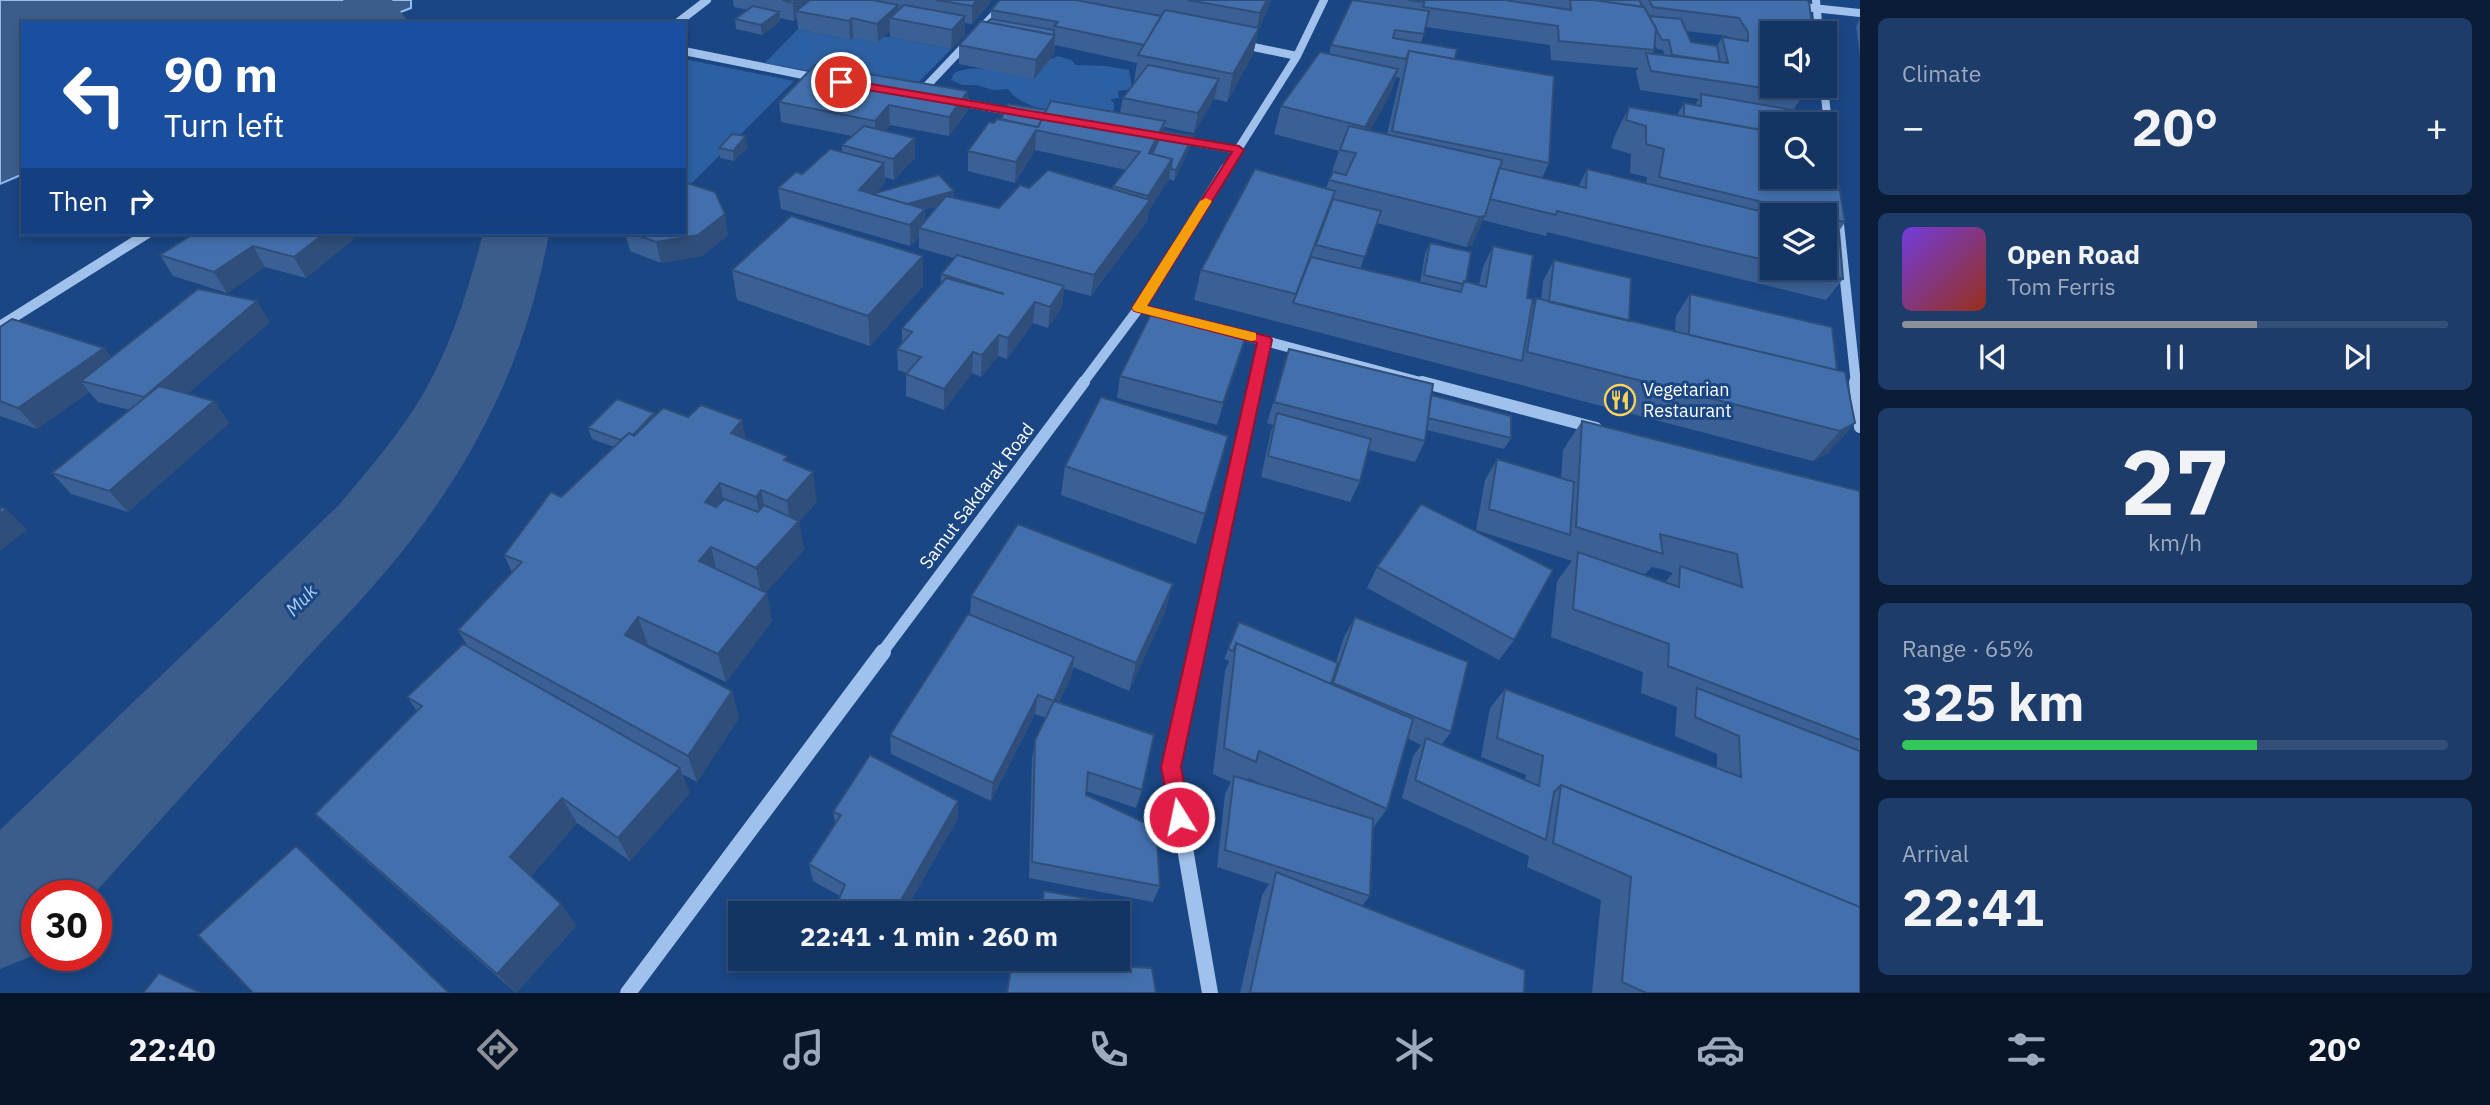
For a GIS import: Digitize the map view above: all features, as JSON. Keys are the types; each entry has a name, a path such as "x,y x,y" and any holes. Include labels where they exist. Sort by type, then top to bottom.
{"street":[{"path":"680,21 707,0"},
{"path":"918,95 1008,0"},
{"name":"Samut Sakdarak Road","path":"628,993 1145,310 1297,56 1324,0"},
{"path":"1780,4 1816,4 1860,13"},
{"path":"1230,42 1297,56"},
{"path":"686,51 828,80"},
{"path":"905,93 931,97"},
{"path":"945,100 1025,113"},
{"path":"1172,138 1239,150"},
{"path":"1837,209 1860,427"},
{"path":"0,326 145,235"},
{"path":"1189,321 1603,430"},
{"path":"1210,993 1171,767 1265,340"}],"shaded area":[{"path":"0,0 411,0 411,8 377,21 21,21 21,175 0,184"},
{"path":"798,29 850,40 853,37 890,37 951,49 912,89 765,63"},
{"path":"1058,56 1071,60 1076,65 1129,70 1132,89 1118,91 1119,98 1110,99 1114,103 1114,110 1105,115 1052,110 1026,103 1008,89 994,90 976,85 962,85 951,80 954,73 974,69 994,70 1034,79 1049,60"},
{"path":"686,59 794,81 692,183 686,184"},
{"path":"488,235 541,235 538,269 503,380 447,480 390,552 84,880 21,880 21,948 0,970 0,853 345,520 391,460 435,387 481,276"}],"building":[{"path":"810,0 872,0 898,5 877,24 796,11"},
{"path":"936,0 977,0 972,6"},
{"path":"1000,0 1075,0 1161,16 1144,45 1054,26 1058,22 991,10"},
{"path":"1188,0 1267,0 1260,13"},
{"path":"1352,0 1429,11 1424,34 1395,30 1393,38 1457,49 1455,59 1409,51 1406,59 1331,45"},
{"path":"1425,0 1505,0 1571,10 1570,0 1593,0 1644,7 1656,28 1654,50 1559,41 1558,26 1423,7"},
{"path":"1593,0 1639,0 1643,7"},
{"path":"1649,0 1806,0 1809,2 1811,21 1760,21 1760,87 1651,71 1646,53 1728,63 1722,37 1748,41 1748,32 1739,18 1653,7"},
{"path":"904,5 965,16 952,30 890,18"},
{"path":"753,6 779,12 761,25 735,19"},
{"path":"1165,10 1259,28 1233,74 1138,55"},
{"path":"1649,16 1681,19 1691,42 1717,46 1720,62 1672,55 1669,40 1662,40"},
{"path":"991,19 1054,30 1054,35 987,22"},
{"path":"981,21 1055,35 1036,60 959,45"},
{"path":"1409,51 1554,76 1549,163 1392,131"},
{"path":"1320,52 1398,69 1365,127 1281,106"},
{"path":"815,65 968,91 949,117 889,105 875,121 779,102"},
{"path":"1148,65 1219,79 1198,113 1123,98"},
{"path":"1701,94 1804,112 1760,112 1760,130 1684,116 1684,103 1701,106"},
{"path":"1051,101 1165,121 1149,153 1172,159 1148,196 1113,186 1140,152 1036,130 1016,162 968,151 989,122 994,123 997,119 1038,127"},
{"path":"1008,104 1046,110 1038,127 1001,119"},
{"path":"1629,107 1760,130 1760,189 1837,189 1837,173 1845,222 1837,220 1837,203 1766,203 1659,177 1664,149 1646,144 1646,126 1626,120"},
{"path":"864,126 915,138 893,159 842,145"},
{"path":"1349,126 1502,160 1485,216 1479,217 1329,180 1333,172 1346,175 1356,153 1340,150"},
{"path":"1163,131 1193,136 1176,170 1171,169 1172,159 1152,154"},
{"path":"732,134 746,136 733,151 719,148"},
{"path":"830,149 884,163 859,190 925,209 910,225 778,188 796,172 802,174"},
{"path":"1499,168 1586,188 1587,169 1760,211 1760,259 1557,211 1556,215 1490,199"},
{"path":"1255,169 1335,191 1296,294 1201,270"},
{"path":"1048,170 1150,200 1094,275 919,228 946,196 999,208 1020,185 1029,188"},
{"path":"939,175 954,191 907,204 872,194"},
{"path":"686,183 715,192 725,214 698,235 656,242 637,235 686,235"},
{"path":"1333,199 1381,211 1365,257 1316,245"},
{"path":"791,216 923,256 868,316 732,270"},
{"path":"1837,230 1839,231 1843,279 1837,278"},
{"path":"192,235 322,235 294,257 253,246 214,272 160,255"},
{"path":"1430,243 1471,252 1466,282 1463,284 1424,275"},
{"path":"1493,246 1533,255 1527,298 1533,299 1522,361 1293,303 1311,257 1461,292 1464,281 1486,287"},
{"path":"957,255 1064,286 1050,307 1035,302 1008,338 999,335 982,355 973,352 944,389 906,374 921,357 897,349 912,332 902,328 946,278 1004,294 941,274"},
{"path":"1554,260 1631,278 1629,321 1549,302"},
{"path":"198,289 257,301 144,397 81,381"},
{"path":"1690,294 1832,327 1837,370 1689,335"},
{"path":"1536,298 1845,372 1855,423 1840,431 1527,352"},
{"path":"1153,310 1246,336 1223,403 1120,376"},
{"path":"12,319 104,348 18,408 0,401 0,327"},
{"path":"1289,349 1433,384 1425,441 1274,402"},
{"path":"159,386 214,401 109,491 52,473"},
{"path":"1431,395 1511,416 1511,438 1428,418"},
{"path":"1101,397 1228,436 1205,514 1065,466"},
{"path":"617,399 654,413 633,435 629,433 621,440 588,428"},
{"path":"701,405 742,420 731,433 787,456 784,460 813,472 787,501 761,490 756,497 720,483 705,502 716,507 724,499 758,512 764,505 799,521 756,568 711,547 699,561 767,593 718,654 638,617 625,635 732,691 688,756 458,630 522,562 504,555 551,492 561,497 629,433 634,436 663,408 688,417"},
{"path":"1277,413 1371,439 1360,481 1268,456"},
{"path":"1582,421 1860,491 1860,740 1668,666 1669,644 1573,609 1578,552 1679,587 1680,566 1742,587 1737,554 1660,534 1663,554 1576,527"},
{"path":"1497,459 1574,482 1570,535 1489,509"},
{"path":"1421,504 1553,570 1514,640 1377,567"},
{"path":"1018,524 1173,584 1136,663 971,596"},
{"path":"968,614 1074,657 1054,701 1038,695 993,783 890,735"},
{"path":"1355,617 1468,662 1451,732 1333,683"},
{"path":"1239,622 1338,663 1331,684 1236,643 1233,651 1228,649"},
{"path":"1236,643 1413,719 1387,809 1259,751 1256,762 1224,748"},
{"path":"463,644 680,768 618,838 562,798 510,857 561,904 497,974 315,814 422,706 407,697"},
{"path":"1697,688 1860,751 1860,907 1561,785 1554,792 1546,840 1415,780 1426,738 1539,786 1543,756 1497,738 1505,689 1741,777 1739,736 1695,717"},
{"path":"1054,701 1154,735 1142,790 1088,772 1086,795 1156,828 1160,886 1032,862 1035,740"},
{"path":"870,755 958,801 900,901 838,901 845,885 809,864 841,815 833,812"},
{"path":"1234,776 1373,819 1370,896 1225,850"},
{"path":"1561,785 1860,907 1860,993 1646,993 1622,982 1631,877 1553,843"},
{"path":"296,846 449,993 253,993 198,935"},
{"path":"1276,872 1525,970 1524,993 1250,993"},
{"path":"1044,891 1101,901 1043,901"},
{"path":"1130,967 1152,968 1156,993 1007,993 1010,971 1130,971"},
{"path":"159,973 201,993 143,993"}],"waterway":[{"name":"Muk","path":"367,0 383,21"},
{"name":"Muk","path":"0,911 382,514 439,434 469,381 494,319 516,235"}],"slow traffic":[{"path":"1206,201 1139,308 1251,337"}],"place":[{"name":"Vegetarian Restaurant","path":"1620,400"}],"route":[{"path":"841,82 1239,150 1139,308 1265,340 1171,767 1179,817"}]}
